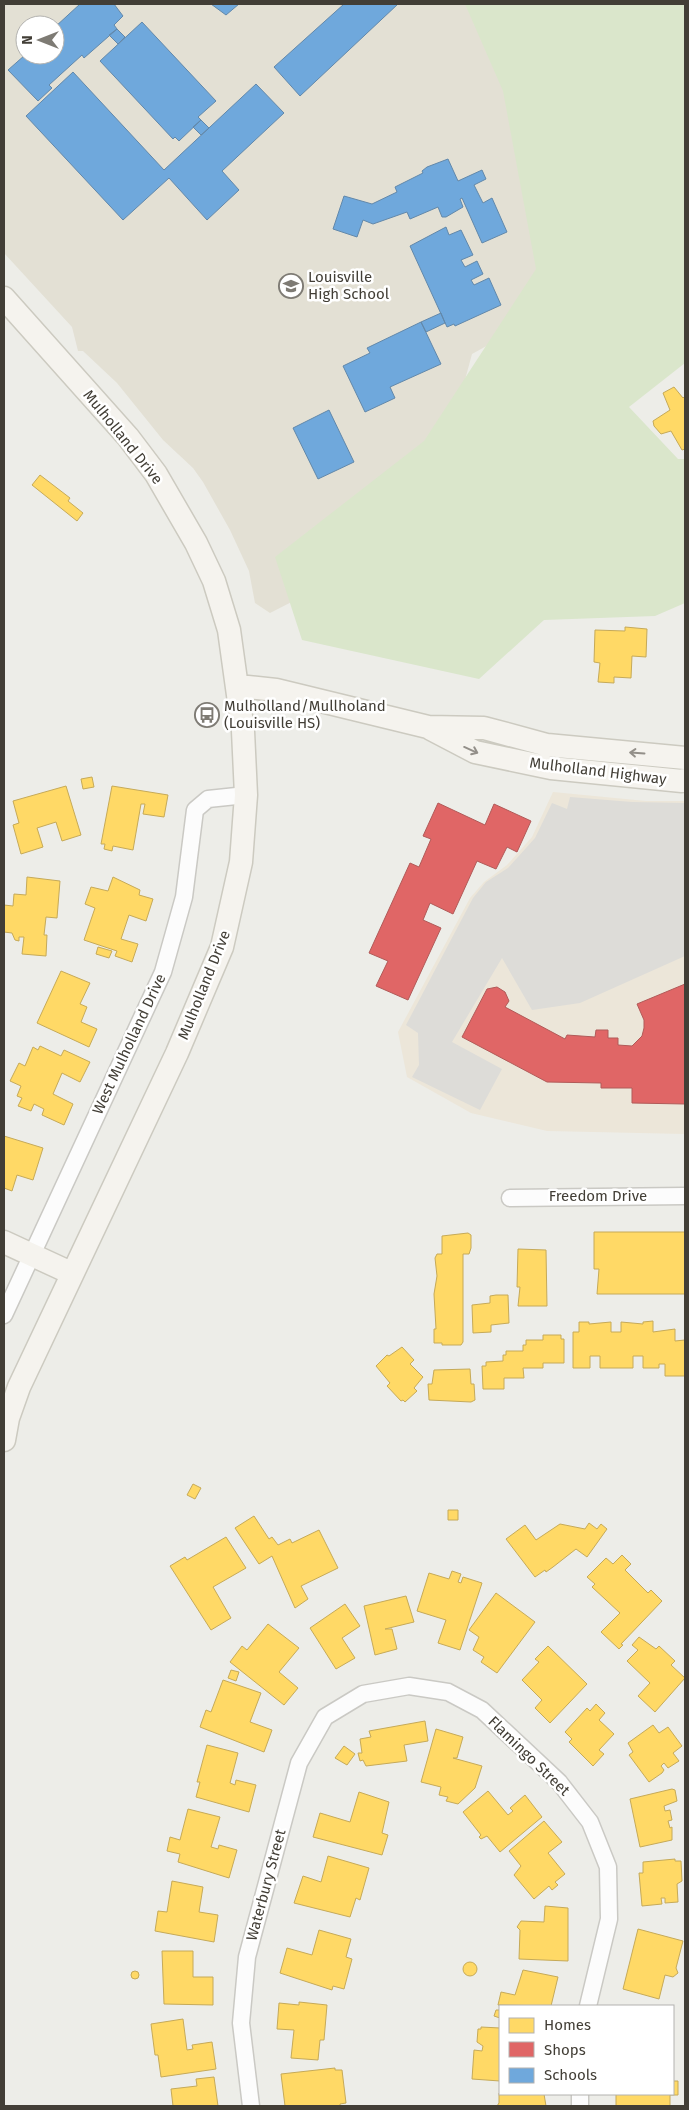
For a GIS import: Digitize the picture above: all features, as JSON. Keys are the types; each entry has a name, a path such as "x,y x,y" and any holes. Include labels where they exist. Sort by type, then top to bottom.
{"main road":[{"name":"Mulholland Drive","path":"4,298 128,437 156,474 178,509 214,581 229,630 238,686 243,731 246,796 241,862 222,947 177,1053 71,1273 19,1387 8,1418 4,1440"},
{"name":"Mulholland Highway","path":"238,686 276,690 428,727 484,728 547,745 685,758"},
{"name":"Mulholland Highway","path":"428,727 475,752 551,768 685,780"},
{"path":"4,1242 71,1273"}],"street":[{"name":"West Mulholland Drive","path":"4,1315 163,972 184,897 195,810 208,799 246,796"},
{"name":"Freedom Drive","path":"510,1198 685,1196"},
{"name":"Flamingo Street","path":"364,1694 409,1686 448,1692 482,1710 559,1782 590,1822 608,1867 609,1919 588,2005"},
{"name":"Waterbury Street","path":"252,2106 241,2023 247,1957 294,1781 299,1763 324,1717 364,1694"}],"shaded area":[{"name":"Louisville High School","path":"4,4 646,4 537,318 472,354 423,535 270,613 255,603 249,571 230,530 203,482 193,468 163,440 117,383 83,351 78,351 72,327 4,253"},
{"path":"553,792 646,801 685,801 685,1134 547,1131 471,1113 407,1077 398,1032 470,898 484,882 507,865 532,837"},
{"path":"570,797 632,802 685,803 685,956 580,1003 532,1010 502,958 452,1042 502,1069 480,1110 412,1077 419,1065 418,1033 406,1025 473,898 486,882 508,868 535,838 552,803 567,809"}],"green space":[{"path":"465,4 685,4 685,363 629,407 678,459 685,459 685,603 655,616 544,620 479,679 302,640 275,557 424,441 536,269 503,91"}],"building: Homes":[{"path":"674,387 683,398 685,396 685,449 682,450 671,431 661,434 654,426 653,421 670,410 663,393"},
{"path":"40,475 70,498 68,501 83,513 77,521 32,485"},
{"path":"625,627 647,629 646,657 632,656 631,678 614,677 614,683 598,682 600,663 594,662 595,630 625,631"},
{"path":"92,777 94,787 83,789 81,779"},
{"path":"66,786 81,835 62,841 56,822 37,828 43,847 21,854 13,825 19,823 13,801"},
{"path":"112,786 168,795 164,817 143,814 145,804 141,804 133,850 113,846 112,851 104,849 105,844 101,844"},
{"path":"27,877 60,881 57,918 46,917 44,935 47,935 46,956 22,954 24,937 19,937 19,941 15,940 12,933 4,932 4,905 13,906 14,894 26,895"},
{"path":"113,877 140,890 139,895 153,899 146,921 129,915 121,939 138,944 132,962 115,956 117,951 84,940 95,908 85,904 91,887 108,891"},
{"path":"98,947 112,951 109,958 96,954"},
{"path":"61,971 90,983 80,1004 87,1007 81,1022 97,1029 89,1047 37,1023"},
{"path":"40,1046 61,1056 64,1050 90,1062 80,1082 62,1073 53,1094 73,1104 64,1125 42,1115 44,1109 34,1104 31,1111 18,1106 22,1098 17,1096 21,1086 10,1081 19,1063 25,1066 33,1047 38,1050"},
{"path":"4,1136 43,1148 33,1180 17,1175 12,1191 4,1188"},
{"path":"594,1232 685,1232 685,1294 597,1294 599,1269 594,1269"},
{"path":"468,1233 471,1235 471,1248 469,1254 463,1254 463,1342 461,1345 434,1343 434,1329 436,1329 434,1294 437,1276 435,1258 437,1254 442,1254 442,1236"},
{"path":"518,1249 546,1250 547,1306 518,1306 520,1287 517,1287"},
{"path":"508,1295 509,1323 491,1325 491,1332 473,1333 472,1305 490,1303 490,1296"},
{"path":"653,1321 653,1332 675,1329 675,1341 685,1340 685,1376 665,1376 665,1364 659,1364 659,1368 643,1368 643,1356 633,1356 633,1368 600,1368 600,1356 590,1356 590,1368 573,1368 573,1332 579,1332 579,1322 589,1322 589,1324 611,1322 611,1332 621,1332 621,1322 643,1324 643,1322"},
{"path":"543,1335 561,1335 561,1339 564,1339 564,1363 543,1363 543,1368 523,1368 524,1378 504,1378 504,1389 483,1389 482,1366 486,1366 486,1362 503,1361 503,1355 506,1355 506,1351 523,1351 523,1345 526,1345 526,1340 543,1340"},
{"path":"402,1347 414,1360 410,1364 423,1377 414,1388 417,1391 405,1402 401,1401 387,1386 390,1383 376,1366 387,1355 389,1356"},
{"path":"470,1369 471,1384 474,1384 475,1400 471,1402 429,1400 428,1384 432,1384 434,1370"},
{"path":"193,1484 201,1488 195,1499 187,1495"},
{"path":"448,1510 458,1510 458,1520 448,1520"},
{"path":"254,1516 269,1539 272,1537 278,1545 290,1539 292,1543 319,1530 338,1568 301,1586 308,1599 295,1608 272,1556 259,1564 235,1528"},
{"path":"589,1523 597,1529 601,1524 607,1529 587,1557 576,1549 546,1572 545,1570 535,1577 506,1539 525,1525 536,1540 560,1524 585,1529"},
{"path":"226,1537 246,1568 213,1587 231,1618 211,1630 170,1566 185,1557 187,1560"},
{"path":"622,1555 631,1564 625,1570 648,1593 651,1590 662,1601 621,1644 623,1645 619,1649 601,1632 620,1613 592,1587 595,1584 587,1577 606,1558 613,1564"},
{"path":"452,1571 461,1574 458,1582 461,1583 463,1577 482,1583 460,1650 438,1643 446,1620 417,1611 429,1573 449,1579"},
{"path":"496,1593 535,1622 497,1673 481,1662 484,1657 473,1650 479,1637 469,1630"},
{"path":"406,1596 414,1622 385,1629 392,1629 397,1649 375,1655 364,1606"},
{"path":"345,1604 360,1626 342,1638 355,1658 336,1669 310,1628"},
{"path":"268,1624 299,1648 279,1672 298,1688 284,1705 230,1662 242,1646 247,1650"},
{"path":"639,1637 656,1649 659,1646 675,1661 671,1665 685,1678 655,1712 638,1696 650,1683 627,1661 638,1650 632,1645"},
{"path":"548,1646 587,1684 550,1723 535,1708 542,1700 522,1680 539,1662 535,1659"},
{"path":"231,1670 239,1672 236,1681 228,1678"},
{"path":"223,1680 261,1693 250,1722 272,1730 264,1752 200,1727 206,1710 211,1712"},
{"path":"596,1704 605,1713 599,1720 614,1734 599,1750 604,1754 593,1766 569,1742 572,1739 565,1732 587,1708 590,1711"},
{"path":"425,1721 428,1741 404,1745 407,1761 366,1766 363,1760 360,1761 358,1753 362,1753 360,1739 371,1737 369,1731"},
{"path":"653,1725 659,1733 668,1727 682,1746 673,1753 679,1761 668,1768 664,1763 661,1766 664,1770 662,1773 649,1782 629,1755 633,1752 628,1743"},
{"path":"436,1729 463,1737 457,1758 453,1758 482,1766 475,1788 458,1804 446,1801 448,1797 439,1795 441,1787 421,1782"},
{"path":"207,1745 238,1753 230,1783 235,1785 236,1780 256,1785 249,1812 196,1797 200,1782 197,1782"},
{"path":"344,1746 355,1754 347,1765 335,1758"},
{"path":"672,1789 675,1790 677,1801 664,1806 665,1811 670,1810 672,1820 668,1821 670,1828 672,1827 672,1840 640,1847 630,1799"},
{"path":"488,1791 508,1815 513,1811 510,1808 525,1795 542,1817 500,1852 487,1836 481,1839 479,1837 481,1835 463,1812"},
{"path":"359,1792 389,1802 382,1833 388,1835 382,1855 313,1837 320,1813 350,1822"},
{"path":"188,1809 220,1817 211,1847 218,1849 219,1845 237,1850 229,1878 178,1862 180,1854 167,1851 170,1837 180,1840"},
{"path":"544,1821 562,1842 548,1853 565,1874 555,1882 558,1885 552,1890 549,1886 534,1899 514,1875 521,1866 509,1851"},
{"path":"328,1856 369,1868 360,1900 356,1898 350,1917 294,1903 303,1876 321,1882"},
{"path":"675,1859 675,1861 681,1861 682,1881 677,1884 678,1902 665,1903 665,1898 661,1898 662,1904 642,1906 639,1873 643,1873 643,1862"},
{"path":"172,1881 203,1887 199,1912 218,1915 214,1942 155,1931 158,1911 167,1912"},
{"path":"545,1906 568,1908 568,1961 519,1959 520,1930 517,1927 521,1921 544,1922"},
{"path":"638,1929 683,1941 676,1968 678,1973 673,1977 665,1975 659,1999 623,1989"},
{"path":"319,1930 351,1939 346,1957 352,1959 344,1989 333,1986 332,1990 280,1973 287,1948 312,1955"},
{"path":"162,1951 193,1951 193,1977 213,1977 213,2005 164,2004"},
{"path":"467,1962 473,1962 477,1969 473,1976 467,1976 463,1972 463,1966"},
{"path":"523,1970 558,1977 551,2005 498,2005 501,1992 515,1995"},
{"path":"135,1971 139,1975 135,1979 131,1975"},
{"path":"299,2002 327,2005 324,2040 320,2040 318,2060 291,2058 294,2030 277,2029 279,2003 299,2005"},
{"path":"496,2010 499,2010 499,2018 494,2016"},
{"path":"183,2019 187,2050 193,2049 192,2045 212,2042 216,2069 161,2077 158,2055 155,2055 151,2024"},
{"path":"481,2027 499,2028 499,2081 472,2079 474,2050 482,2051 483,2046 477,2042 478,2029 481,2029"},
{"path":"335,2068 335,2070 342,2070 346,2103 340,2104 340,2106 285,2106 281,2074"},
{"path":"214,2077 218,2106 173,2106 171,2089 197,2086 196,2079"},
{"path":"674,2081 678,2081 678,2095 674,2095"},
{"path":"499,2095 544,2095 546,2106 497,2106"},
{"path":"616,2095 670,2095 670,2106 616,2106"}],"building: Shops":[{"path":"438,803 485,825 494,804 531,821 517,852 507,847 496,869 477,861 453,914 430,903 423,920 441,928 408,1000 376,986 388,961 369,953 410,863 419,867 431,839 423,836"},
{"path":"685,984 685,1104 632,1103 632,1088 601,1088 601,1083 547,1082 462,1037 487,989 497,987 505,992 509,1001 505,1007 565,1039 567,1035 595,1037 596,1030 608,1030 608,1038 618,1038 618,1045 632,1046 642,1036 644,1028 644,1020 637,1004"}],"building: Schools":[{"path":"80,4 114,4 123,16 114,25 117,29 84,58 82,55 49,85 52,88 38,101 8,70 15,64 65,65 65,18"},
{"path":"211,4 239,4 226,15"},
{"path":"344,4 398,4 300,96 274,67"},
{"path":"142,22 216,101 198,117 201,120 179,141 175,137 173,139 100,61"},
{"path":"117,29 125,37 118,44 109,35"},
{"path":"73,72 164,170 256,84 284,113 222,171 239,190 207,220 169,178 123,220 26,116"},
{"path":"201,120 209,128 201,135 193,127"},
{"path":"448,159 458,181 482,170 486,179 474,185 483,203 492,198 507,232 482,243 462,198 460,199 463,207 446,217 442,217 438,207 410,219 407,212 373,224 363,220 357,237 333,229 344,196 372,204 397,192 395,187 423,173 422,171 427,167"},
{"path":"446,227 449,235 461,230 473,255 461,260 465,267 477,261 483,274 471,280 474,285 489,278 501,305 455,326 454,324 447,327 410,246"},
{"path":"441,313 445,323 426,332 421,322"},
{"path":"421,322 441,364 390,387 395,398 365,412 343,366 370,353 367,348"},
{"path":"329,410 354,462 318,479 293,428"}],"place":[{"name":"Louisville High School","path":"291,286"},
{"name":"Mulholland/Mullholand (Louisville HS)","path":"207,715"}]}
